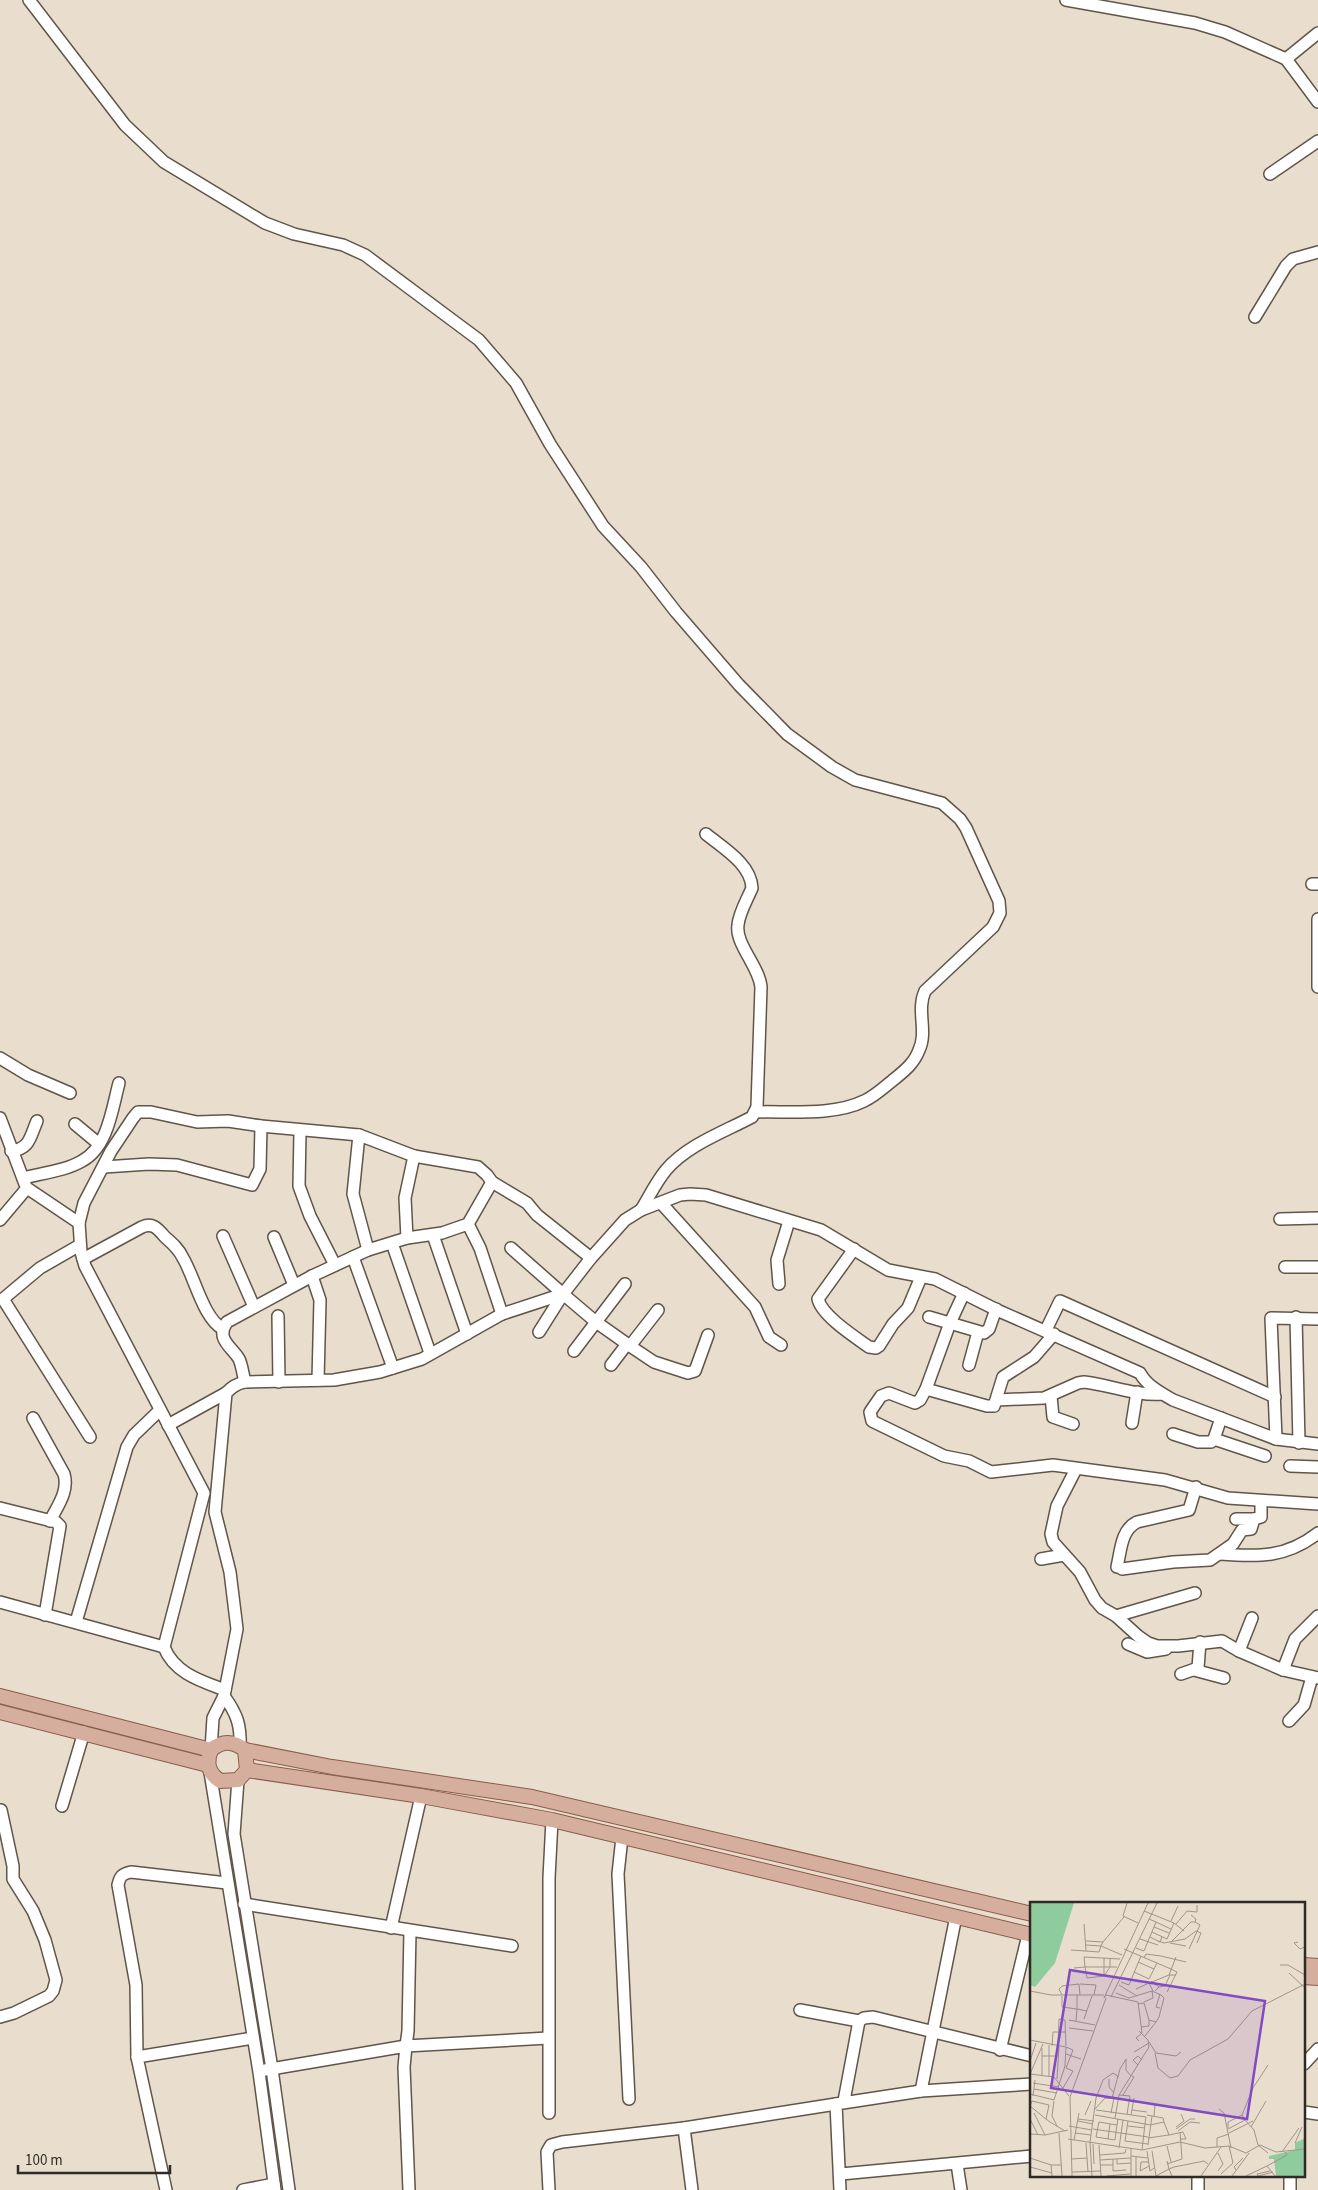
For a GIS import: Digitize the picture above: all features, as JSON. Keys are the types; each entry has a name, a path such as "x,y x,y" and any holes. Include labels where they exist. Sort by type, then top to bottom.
{"main road":[{"path":"0,1696 211,1750"},
{"path":"0,1712 84,1732 209,1769 220,1781 242,1775 421,1796 552,1820 1030,1935"},
{"path":"209,1769 211,1750 221,1743 228,1742 243,1748 332,1767 532,1797 1030,1914"},
{"path":"242,1775 243,1748"}],"street":[{"path":"29,0 125,125 164,162 265,222 294,234 343,244 365,255 479,340 516,382 574,484 603,526 641,567 676,612 739,685 787,734 848,777 942,803 960,819 966,828 999,902 1000,913 994,927 926,991 920,1004 923,1034 920,1049 915,1060 873,1097 852,1107 837,1110 755,1112"},
{"path":"1066,0 1195,22 1225,32 1286,59 1318,102"},
{"path":"1286,59 1318,33"},
{"path":"1270,174 1318,141"},
{"path":"1255,318 1286,266 1293,259 1318,252"},
{"path":"641,1210 666,1170 678,1159 692,1149 752,1116 755,1112 761,988 757,971 741,941 737,927 752,888 751,882 746,869 706,834"},
{"path":"1318,919 1318,987"},
{"path":"0,1058 28,1075 70,1093"},
{"path":"0,1220 25,1183 82,1162 89,1157 99,1144 109,1123 119,1083"},
{"path":"216,1512 141,1376 83,1259 80,1245 79,1223 84,1203 104,1166 138,1112 151,1112 189,1121 228,1121 300,1131 359,1136 414,1156 478,1166 492,1182 527,1202 537,1215 591,1258"},
{"path":"0,1118 4,1125 7,1147 25,1183 79,1223"},
{"path":"7,1147 20,1150 27,1145 37,1121"},
{"path":"75,1124 99,1144"},
{"path":"104,1166 177,1165 252,1185 260,1169 261,1126"},
{"path":"300,1131 299,1186 310,1216 335,1265"},
{"path":"359,1136 352,1194 368,1250"},
{"path":"407,1238 405,1198 414,1156"},
{"path":"224,1335 227,1322 335,1265 354,1259 368,1250 393,1245 407,1238 432,1235 468,1224 492,1182"},
{"path":"539,1332 563,1294 591,1258 625,1220 641,1210 680,1195 706,1195 821,1230 888,1270 935,1279 996,1309 1140,1373 1144,1380 1162,1394 1276,1439 1318,1444"},
{"path":"661,1203 755,1307 769,1337 781,1345"},
{"path":"1280,1218 1318,1218"},
{"path":"778,1284 777,1260 789,1221"},
{"path":"468,1224 480,1248 502,1314"},
{"path":"83,1259 142,1227 150,1225 157,1227 180,1252 209,1315 239,1359 245,1382"},
{"path":"432,1235 467,1334"},
{"path":"223,1236 254,1307"},
{"path":"274,1237 294,1285"},
{"path":"80,1245 40,1268 1,1299 90,1437"},
{"path":"393,1245 430,1354"},
{"path":"511,1248 596,1322 654,1362 688,1373 695,1370 708,1335"},
{"path":"854,1249 818,1299 820,1306 831,1317 869,1347 876,1348 880,1346 893,1324 906,1312 921,1277"},
{"path":"354,1259 393,1368"},
{"path":"1285,1267 1318,1267"},
{"path":"313,1278 320,1300 318,1380"},
{"path":"574,1351 625,1284"},
{"path":"964,1293 950,1323 926,1389 920,1400 915,1403 894,1394 885,1394 870,1412 872,1421 944,1456 973,1463 991,1472 1046,1465 1165,1480 1196,1487 1228,1498 1318,1504"},
{"path":"168,1425 226,1393 235,1385 245,1382 343,1379 393,1368 422,1359 502,1314 563,1294"},
{"path":"926,1389 991,1407 996,1404 1003,1377 1034,1357 1050,1332 1060,1301 1275,1397"},
{"path":"929,1317 978,1332 987,1331 996,1309"},
{"path":"611,1365 658,1310"},
{"path":"278,1316 279,1382"},
{"path":"1296,1317 1299,1443"},
{"path":"1276,1439 1271,1318 1296,1317 1318,1319"},
{"path":"969,1365 978,1332"},
{"path":"997,1400 1037,1399 1051,1396 1084,1382 1150,1395 1162,1394"},
{"path":"1132,1423 1137,1392"},
{"path":"211,1750 213,1718 224,1693 236,1629 230,1572 216,1512 226,1393"},
{"path":"1051,1396 1053,1418 1073,1424"},
{"path":"67,1620 128,1447 134,1435 160,1410"},
{"path":"33,1418 67,1482 66,1490 50,1521"},
{"path":"1214,1439 1221,1418"},
{"path":"1174,1434 1206,1443 1214,1439 1265,1456"},
{"path":"1290,1466 1318,1467"},
{"path":"1076,1468 1057,1506 1052,1524 1051,1534 1053,1542 1080,1572 1098,1604 1116,1616 1148,1643 1157,1646 1178,1646"},
{"path":"197,1479 219,1471"},
{"path":"1196,1487 1189,1510 1130,1525 1124,1534 1119,1568 1173,1562 1206,1562 1236,1542 1242,1530 1251,1529 1254,1519"},
{"path":"204,1493 164,1647 172,1662 180,1669 224,1693 234,1710 241,1729 243,1748"},
{"path":"1236,1519 1260,1517 1261,1500"},
{"path":"0,1508 56,1522 60,1526 45,1615"},
{"path":"1220,1554 1269,1556 1303,1544 1318,1534"},
{"path":"1042,1558 1064,1555"},
{"path":"1116,1616 1195,1593"},
{"path":"0,1602 164,1647"},
{"path":"1283,1670 1295,1639 1318,1616"},
{"path":"1239,1651 1252,1618"},
{"path":"1128,1644 1147,1652 1200,1642 1222,1641 1239,1651 1283,1670 1315,1678 1304,1705 1289,1721"},
{"path":"1181,1674 1194,1670 1199,1665 1200,1642"},
{"path":"1194,1670 1224,1678"},
{"path":"62,1806 84,1732"},
{"path":"209,1769 259,2072 275,2187 243,2190"},
{"path":"242,1775 234,1834 272,2069 289,2190"},
{"path":"391,1928 421,1796"},
{"path":"0,1807 13,1866 13,1879 33,1911 45,1940 56,1980 53,1991 49,1996 14,2013 0,2017"},
{"path":"549,2113 549,1878 552,1820"},
{"path":"622,1837 618,1874 629,2099"},
{"path":"166,2190 136,2057 136,1985 118,1885 119,1877 124,1873 131,1872 227,1883"},
{"path":"244,1904 512,1946"},
{"path":"921,2091 956,1916"},
{"path":"409,2190 404,2067 408,2031 410,1931"},
{"path":"1000,2050 1030,1935"},
{"path":"800,2010 858,2021 873,2017 1000,2050 1030,2056"},
{"path":"840,2190 840,2102 858,2021"},
{"path":"136,2057 253,2038"},
{"path":"259,2072 406,2046 548,2038"},
{"path":"1306,2062 1318,2049"},
{"path":"547,2190 547,2152 551,2145 562,2142 684,2128 840,2102 921,2091 1030,2084"},
{"path":"684,2128 692,2190"},
{"path":"841,2174 1030,2156"},
{"path":"957,2164 961,2190"}]}
